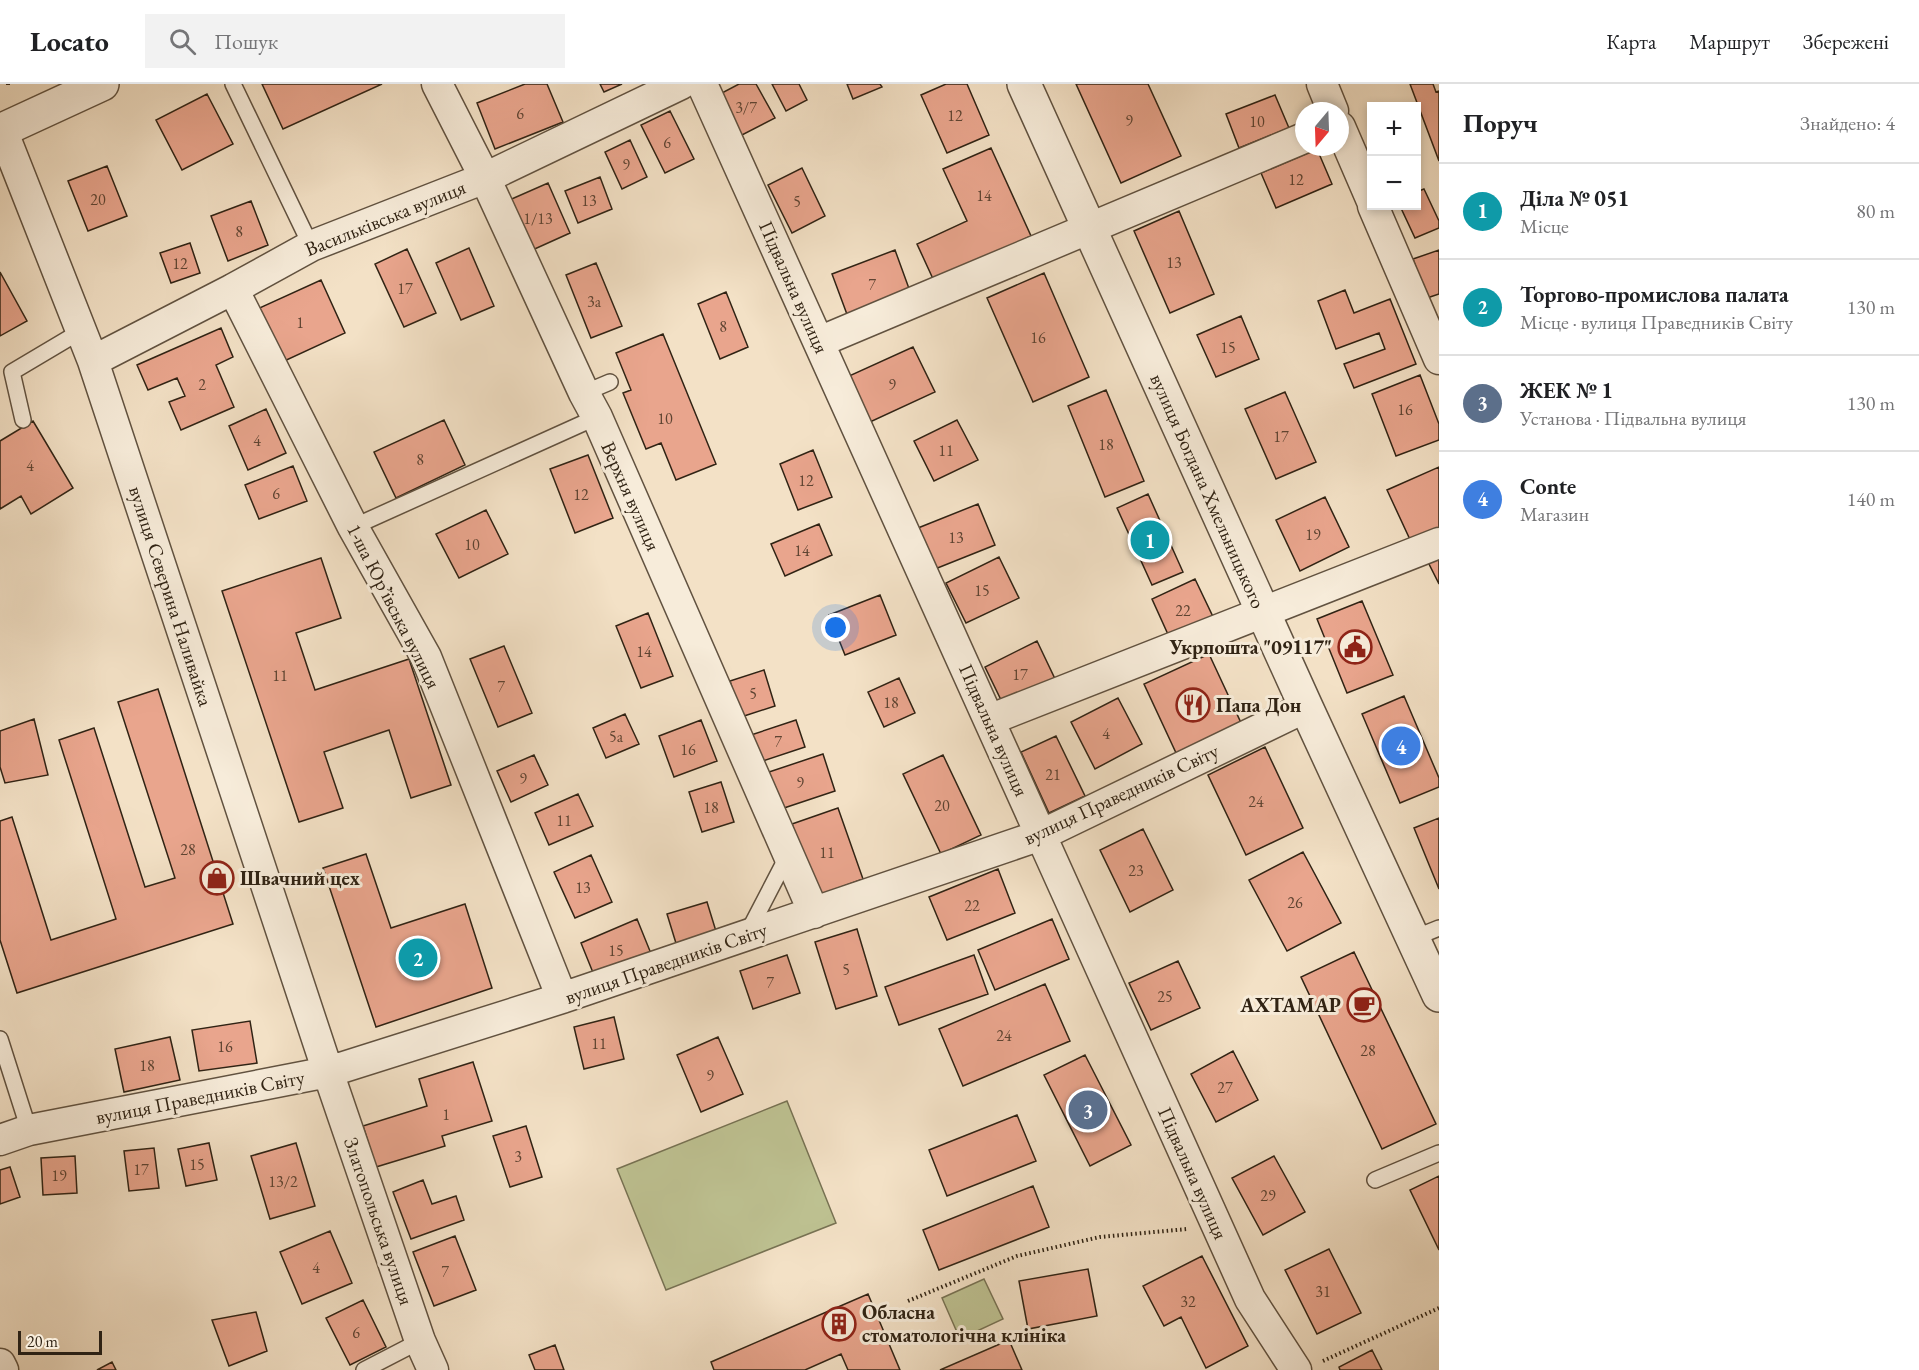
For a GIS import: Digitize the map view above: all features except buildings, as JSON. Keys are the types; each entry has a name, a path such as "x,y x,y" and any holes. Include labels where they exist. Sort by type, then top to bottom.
{"street":[{"path":"1,129 102,84"},
{"name":"Верхня вулиця","path":"437,84 597,397 814,913"},
{"name":"Васильківська вулиця","path":"93,361 311,246 485,178 681,84"},
{"name":"Підвальна вулиця","path":"702,84 1250,1299 1305,1368"},
{"name":"вулиця Богдана Хмельницького","path":"1024,84 1306,707 1426,933 1439,994"},
{"path":"1322,84 1329,102"},
{"name":"вулиця Северина Наливайка","path":"1,129 93,361 328,1072"},
{"path":"819,342 1295,142"},
{"path":"1349,148 1367,191"},
{"path":"1375,210 1433,327 1439,359"},
{"name":"1-ша Юрʼївська вулиця","path":"233,289 353,527 426,657 562,999"},
{"path":"989,720 1439,543"},
{"name":"вулиця Праведників Світу","path":"0,1140 29,1130 328,1072 562,999 1041,835 1306,707"},
{"name":"Златопольська вулиця","path":"328,1072 420,1341 433,1370"},
{"path":"0,1364 3,1370"}],"lane":[{"path":"233,84 311,246"},
{"path":"23,420 12,372 81,331"},
{"path":"353,527 597,397"},
{"path":"746,936 788,855"},
{"path":"0,1039 29,1130"},
{"path":"1375,1180 1439,1154"},
{"path":"364,1370 420,1341"}],"path":[{"path":"908,1300 1017,1256 1100,1237 1218,1227"},
{"path":"1305,1368 1439,1308"}],"green space":[{"path":"787,1101 836,1223 666,1290 617,1169"},
{"path":"984,1279 1003,1319 960,1339 942,1298"}],"place":[{"name":"Діла № 051","path":"1150,540"},
{"name":"Укрпошта \"09117\"","path":"1355,647"},
{"name":"Папа Дон","path":"1193,705"},
{"name":"Conte","path":"1401,746"},
{"name":"Швачний цех","path":"217,878"},
{"name":"Торгово-промислова палата","path":"418,958"},
{"name":"АХТАМАР","path":"1364,1005"},
{"name":"ЖЕК № 1","path":"1088,1110"},
{"name":"Обласна стоматологічна клініка","path":"839,1324"}]}
